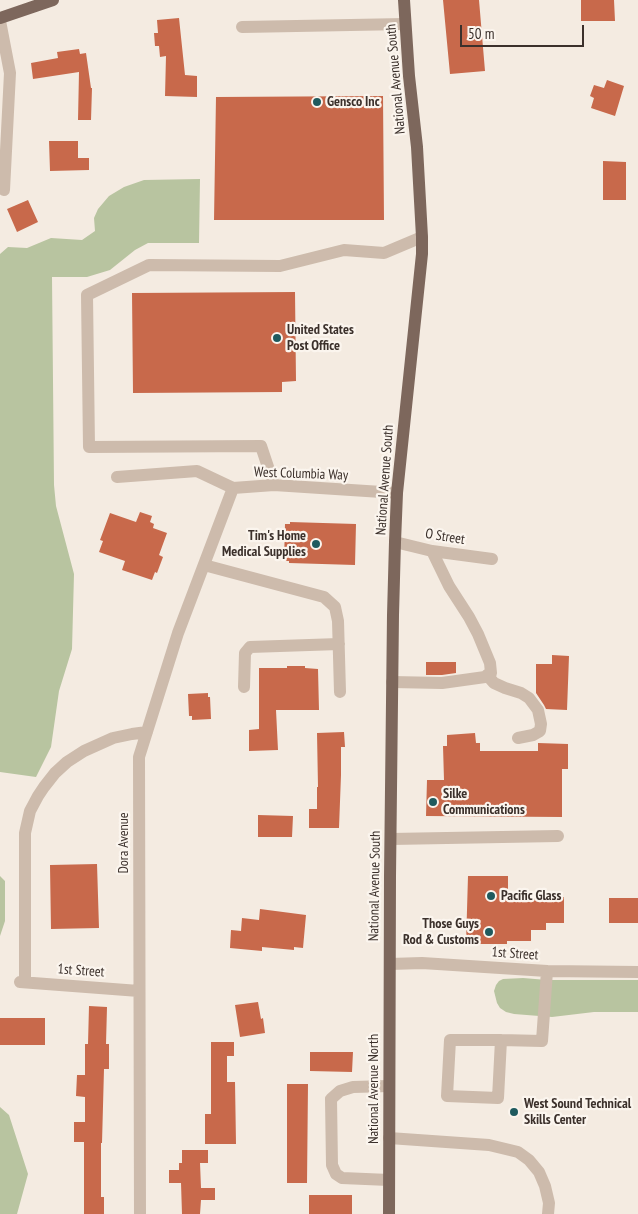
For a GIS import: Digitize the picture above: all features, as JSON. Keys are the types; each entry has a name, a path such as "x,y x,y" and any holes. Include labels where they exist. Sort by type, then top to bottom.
{"main road":[{"path":"0,20 53,0"},
{"name":"National Avenue South","path":"390,964 392,682 397,493 422,254 418,147 409,76 404,0"},
{"name":"National Avenue North","path":"389,1214 390,964"}],"street":[{"path":"0,20 10,73 4,190"},
{"path":"242,27 405,24"},
{"path":"274,485 261,446 89,447 87,295 149,265 280,266 344,250 384,253 422,237"},
{"name":"West Columbia Way","path":"117,477 197,471 233,488 274,485 397,493"},
{"name":"Dora Avenue","path":"140,1214 139,757 178,633 233,488"},
{"name":"O Street","path":"395,542 432,551 492,559"},
{"path":"392,682 442,683 485,677 491,673 490,663 484,648 469,617 449,586 432,551"},
{"path":"204,565 324,597 335,607 338,620 340,692"},
{"path":"244,687 245,653 250,647 339,644"},
{"path":"487,675 494,683 529,698 538,710 542,724 540,731 533,735 518,738"},
{"name":"1st Street","path":"139,991 23,982 26,833 30,811 38,796 55,773 67,762 107,740 147,732"},
{"path":"391,839 558,836"},
{"name":"1st Street","path":"390,964 422,963 547,971 638,972"},
{"path":"501,1040 498,1098 448,1096 450,1040 501,1040 542,1041 547,971"},
{"path":"389,1086 353,1087 340,1091 331,1099 332,1165 336,1174 342,1178 389,1180"},
{"path":"389,1138 489,1145 518,1152 529,1160 545,1186 549,1204 548,1214"}],"green space":[{"path":"200,179 199,243 148,243 135,250 110,270 87,277 52,277 54,485 56,506 74,574 72,649 59,691 51,747 36,777 0,772 0,254 8,247 27,248 51,238 82,240 95,231 94,218 98,209 109,196 124,187 144,180"},
{"path":"0,876 5,881 5,921 0,936"},
{"path":"503,979 547,980 638,980 638,1012 594,1012 552,1017 506,1012 497,1003 494,991 496,985"},
{"path":"0,1107 9,1115 28,1174 17,1214 0,1214"}],"building":[{"path":"443,0 479,0 485,71 450,74"},
{"path":"581,0 614,0 615,21 581,21"},
{"path":"179,18 185,75 197,76 197,97 165,96 166,56 160,57 159,46 155,46 154,33 158,33 157,20"},
{"path":"79,49 80,54 86,53 92,88 91,120 78,120 79,72 33,79 31,63 58,58 57,52"},
{"path":"607,80 624,86 615,116 591,108 594,98 590,96 594,85 604,88"},
{"path":"383,96 384,220 214,220 216,97"},
{"path":"49,141 78,141 78,158 89,158 89,170 50,171"},
{"path":"603,161 626,162 626,200 603,200"},
{"path":"28,200 38,222 17,232 7,209"},
{"path":"295,292 296,381 282,382 282,392 133,393 132,293"},
{"path":"140,512 152,516 150,522 154,524 153,528 167,533 159,555 163,557 152,580 122,570 125,561 99,552 103,541 100,540 110,513 136,522"},
{"path":"290,522 356,524 355,565 289,563 289,561 284,561 285,524 290,524"},
{"path":"552,655 569,656 567,710 546,709 536,693 536,664 552,664"},
{"path":"426,662 456,662 456,673 426,675"},
{"path":"287,666 305,666 305,668 318,669 319,710 276,710 278,750 249,751 249,730 259,729 259,668 287,668"},
{"path":"208,693 208,697 210,697 211,719 192,720 192,716 189,716 188,694"},
{"path":"344,732 345,747 341,747 339,828 309,828 309,809 317,809 317,733"},
{"path":"475,733 476,743 480,743 480,751 538,751 538,743 568,744 568,769 562,769 562,817 426,816 427,780 444,780 443,746 447,746 447,735"},
{"path":"258,815 293,816 292,837 258,837"},
{"path":"97,864 99,928 51,929 50,865"},
{"path":"468,876 508,876 508,897 564,897 564,923 546,923 546,930 531,930 531,941 507,941 507,944 466,944"},
{"path":"609,898 638,898 638,923 609,923"},
{"path":"260,909 306,915 303,948 294,947 294,950 262,947 262,951 230,948 231,930 241,931 242,918 259,920"},
{"path":"258,1002 265,1033 240,1037 235,1005"},
{"path":"89,1006 107,1007 106,1044 109,1044 109,1069 104,1069 101,1143 101,1197 104,1197 104,1214 84,1214 84,1142 74,1142 74,1122 85,1122 85,1097 76,1096 77,1075 85,1075 85,1044 88,1044"},
{"path":"0,1018 45,1018 45,1045 0,1045"},
{"path":"211,1042 234,1042 234,1056 227,1056 227,1082 235,1082 236,1144 205,1144 205,1114 211,1114"},
{"path":"310,1052 353,1052 352,1072 310,1071"},
{"path":"287,1084 308,1084 307,1183 287,1183"},
{"path":"182,1150 208,1150 208,1163 200,1163 201,1188 215,1188 215,1200 201,1200 200,1214 182,1214 181,1183 169,1183 169,1170 179,1170 179,1163 182,1163"},
{"path":"309,1195 352,1195 352,1214 309,1214"}],"place":[{"name":"Gensco Inc","path":"317,102"},
{"name":"United States Post Office","path":"277,338"},
{"name":"Tim's Home Medical Supplies","path":"316,544"},
{"name":"Silke Communications","path":"433,802"},
{"name":"Pacific Glass","path":"491,896"},
{"name":"Those Guys Rod & Customs","path":"489,932"},
{"name":"West Sound Technical Skills Center","path":"514,1112"}]}
